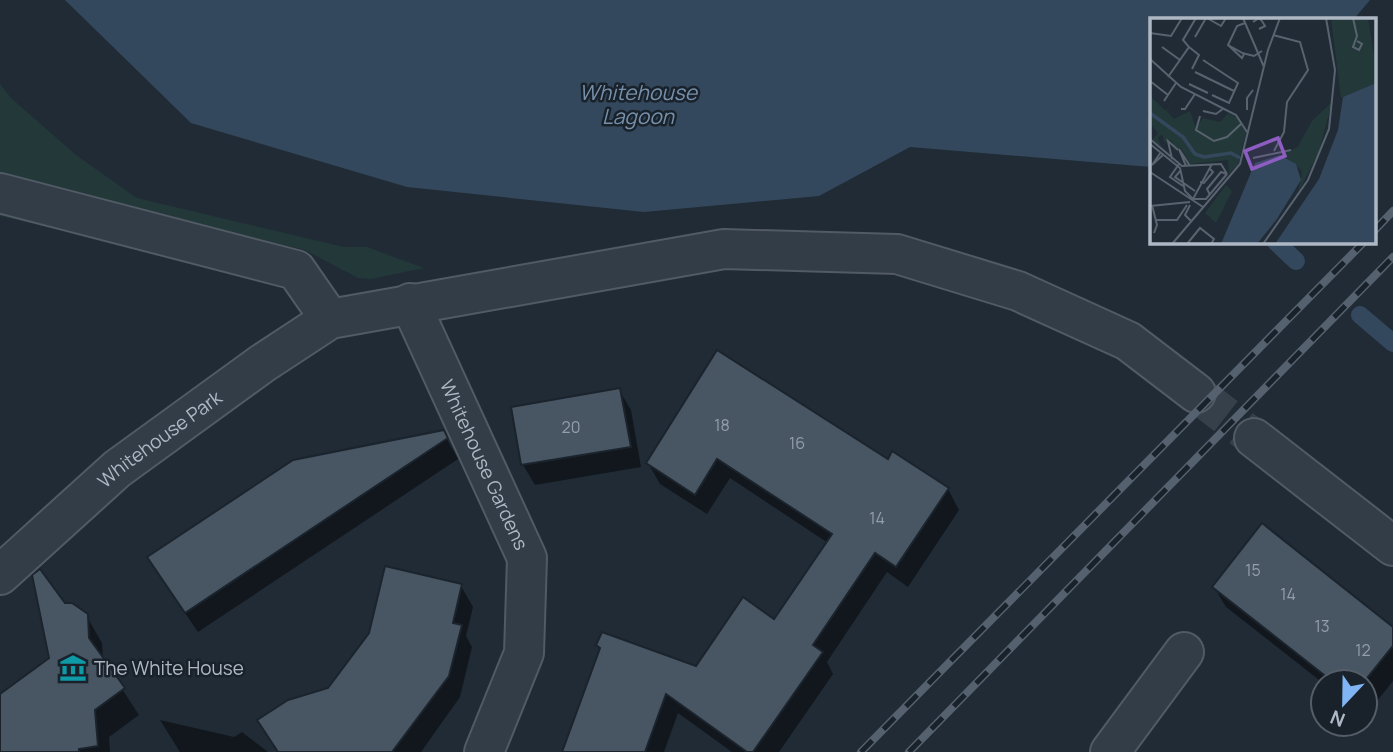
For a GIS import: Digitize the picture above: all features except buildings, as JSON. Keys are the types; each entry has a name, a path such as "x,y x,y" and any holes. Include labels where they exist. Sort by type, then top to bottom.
{"street":[{"path":"0,193 296,270 330,319 724,249 897,254 1018,291 1128,341 1196,393"},
{"name":"Whitehouse Gardens","path":"410,303 527,558 524,653 484,752"},
{"name":"Whitehouse Park","path":"0,575 117,469 262,363 330,319"},
{"path":"1254,438 1393,546"},
{"path":"1110,752 1184,652"}],"green space":[{"path":"0,84 11,98 76,155 137,198 344,247 367,247 424,268 371,279 358,278 305,250 82,198 86,236 0,216"}],"water":[{"name":"Whitehouse Lagoon","path":"65,0 1370,0 1355,18 1150,18 1150,167 910,147 819,196 644,212 407,187 191,123"}],"waterway":[{"path":"1277,243 1296,261"},
{"path":"1360,315 1393,343"}],"tunnel":[{"path":"1196,393 1254,438"}],"railway":[{"path":"1376,229 1393,211"},
{"path":"861,752 1363,243"},
{"path":"909,752 1393,257"}],"place":[{"name":"The White House","path":"73,668"}]}
